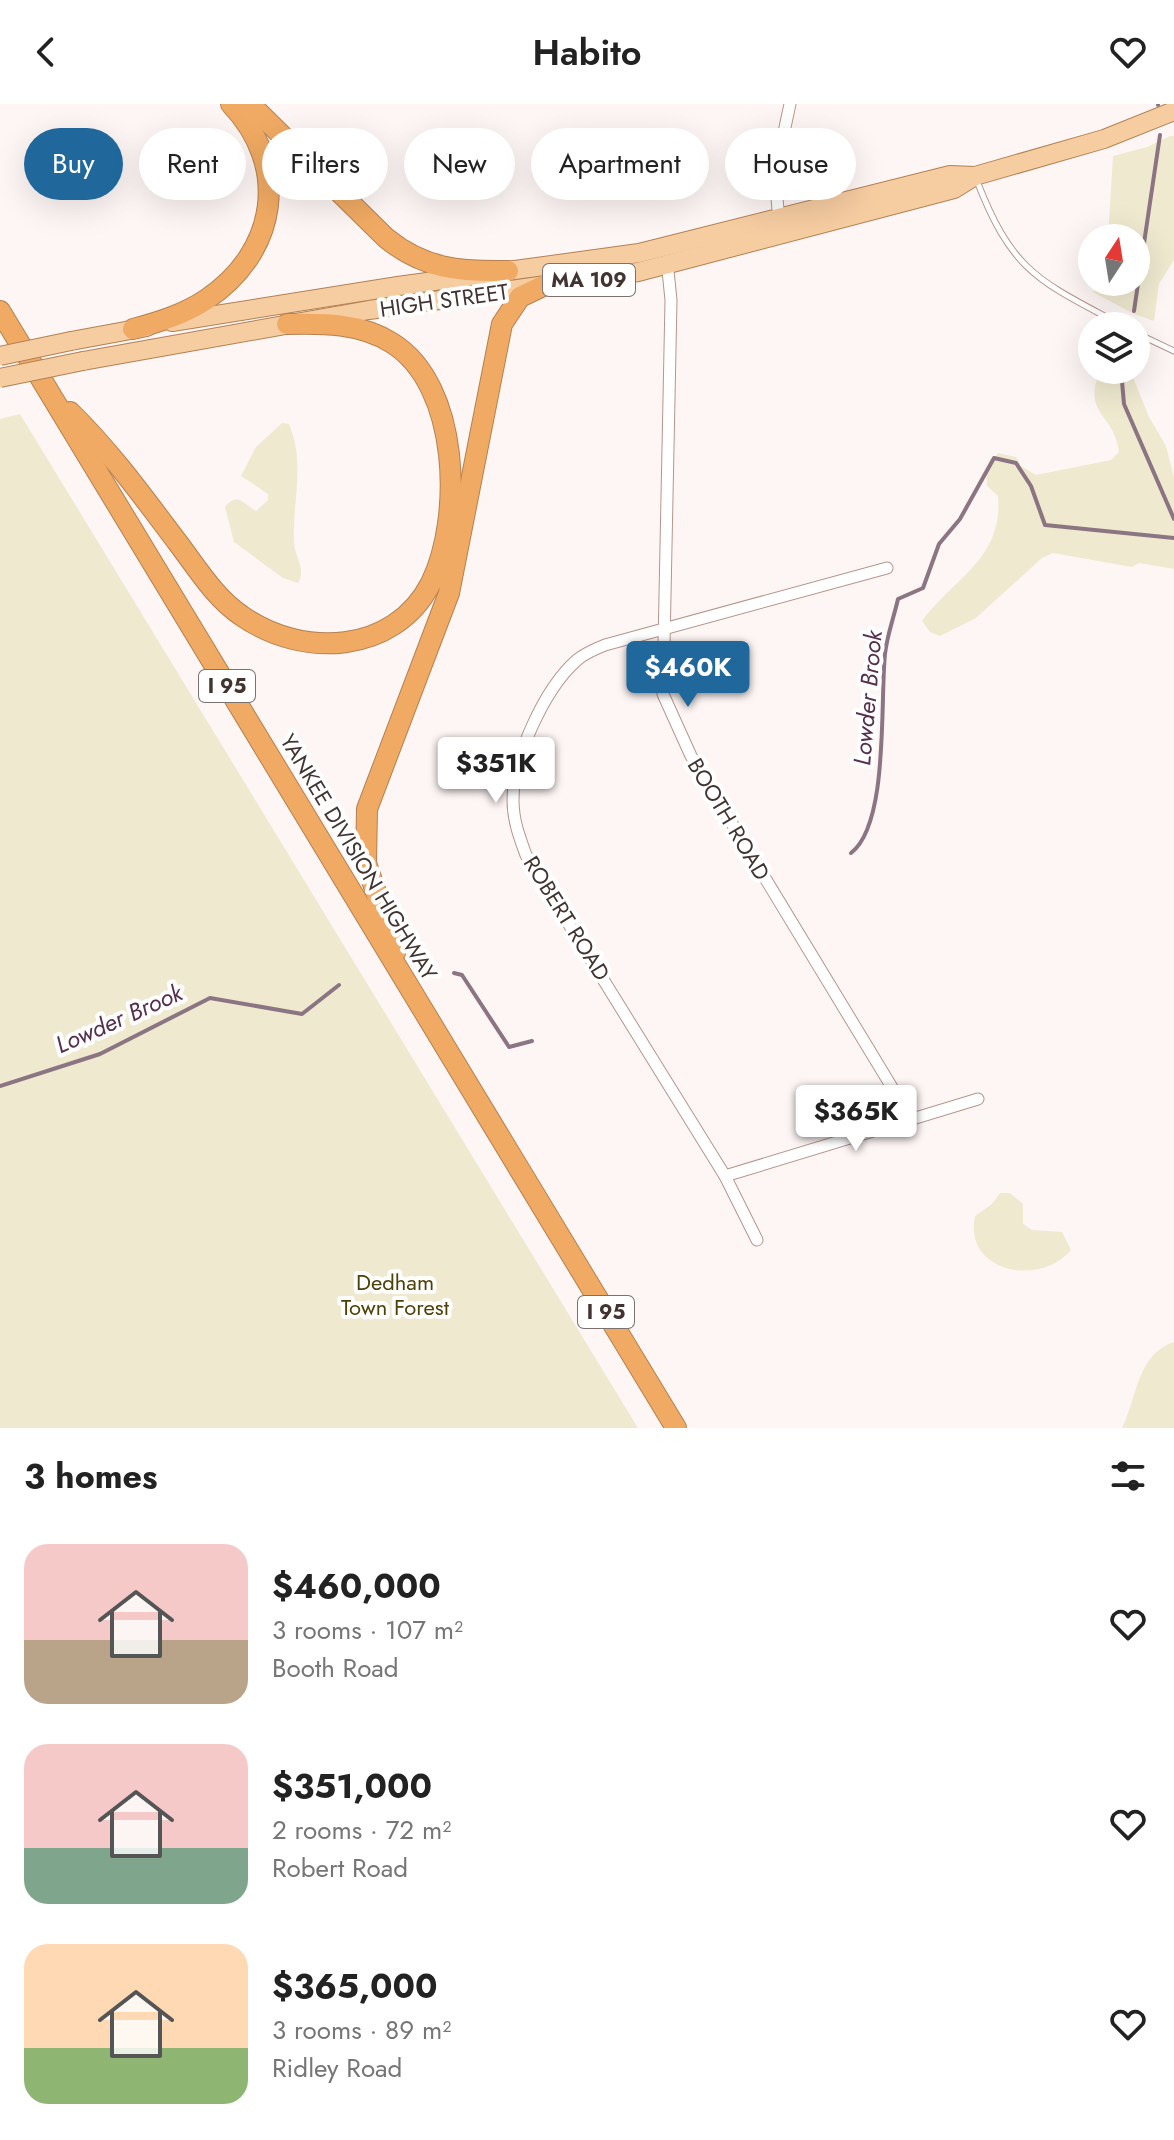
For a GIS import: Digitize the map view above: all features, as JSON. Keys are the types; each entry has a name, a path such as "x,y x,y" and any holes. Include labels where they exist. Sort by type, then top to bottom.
{"highway":[{"path":"133,329 183,312 214,294 243,265 263,230 270,190 267,162 250,126 231,104"},
{"path":"250,104 386,238 409,255 443,269 508,271"},
{"path":"406,981 366,863 367,809 449,593 502,324 520,297 543,286"},
{"name":"YANKEE DIVISION HIGHWAY","path":"0,311 676,1428"},
{"path":"49,391 105,446 214,591 232,609 262,628 304,643 337,645 359,641 387,629 411,610 430,584 438,565 448,504 444,419 426,377 392,343 348,326 287,324"}],"main road":[{"name":"HIGH STREET","path":"0,378 287,324 543,286 883,199 950,175 975,176 1104,139 1174,111"},
{"name":"HIGH STREET","path":"0,356 133,329 508,271 666,257"}],"street":[{"path":"781,226 775,174 790,104"},
{"name":"BOOTH ROAD","path":"666,257 671,300 663,694 679,731 893,1089 906,1118"},
{"name":"ROBERT ROAD","path":"757,1240 725,1176 526,855 515,825 513,797 520,762 537,714 561,676 580,657 605,645 887,568"},
{"path":"725,1176 906,1118 978,1099"}],"lane":[{"path":"975,176 1011,251 1028,271 1046,285 1097,312"},
{"path":"1150,340 1174,351"}],"green space":[{"path":"1174,136 1174,260 1159,284 1154,321 1150,320 1150,312 1130,312 1100,296 1150,296 1150,224 1109,224 1113,156"},
{"path":"1096,384 1136,384 1149,417 1166,446 1174,477 1174,569 1139,563 1132,567 1053,553 1042,558 976,618 940,636 930,632 922,621 974,566 993,536 998,518 998,496 987,486 986,471 998,453 1016,457 1021,466 1036,475 1111,460 1119,452 1112,429 1096,405"},
{"name":"Dedham Town Forest","path":"20,414 638,1428 0,1428 0,419"},
{"path":"282,423 289,424 297,454 294,542 301,568 298,583 283,578 234,542 225,507 237,500 256,511 268,500 268,494 241,476 256,447"},
{"path":"1000,1193 1010,1193 1023,1204 1023,1224 1032,1230 1062,1232 1071,1250 1058,1262 1024,1271 992,1262 981,1251 974,1235 975,1216 992,1204"},
{"path":"1174,1342 1174,1428 1122,1428 1145,1367 1152,1356"}],"waterway":[{"path":"1134,311 1160,135"},
{"path":"1122,384 1124,404 1174,519"},
{"name":"Lowder Brook","path":"851,853 863,838 872,816 877,790 885,654 898,599 923,588 939,544 960,519 994,458 1016,463 1031,486 1045,525 1174,538"},
{"name":"Lowder Brook","path":"454,973 462,975 509,1047 532,1041"},
{"name":"Lowder Brook","path":"0,1086 100,1054 210,998 302,1014 339,985"}]}
